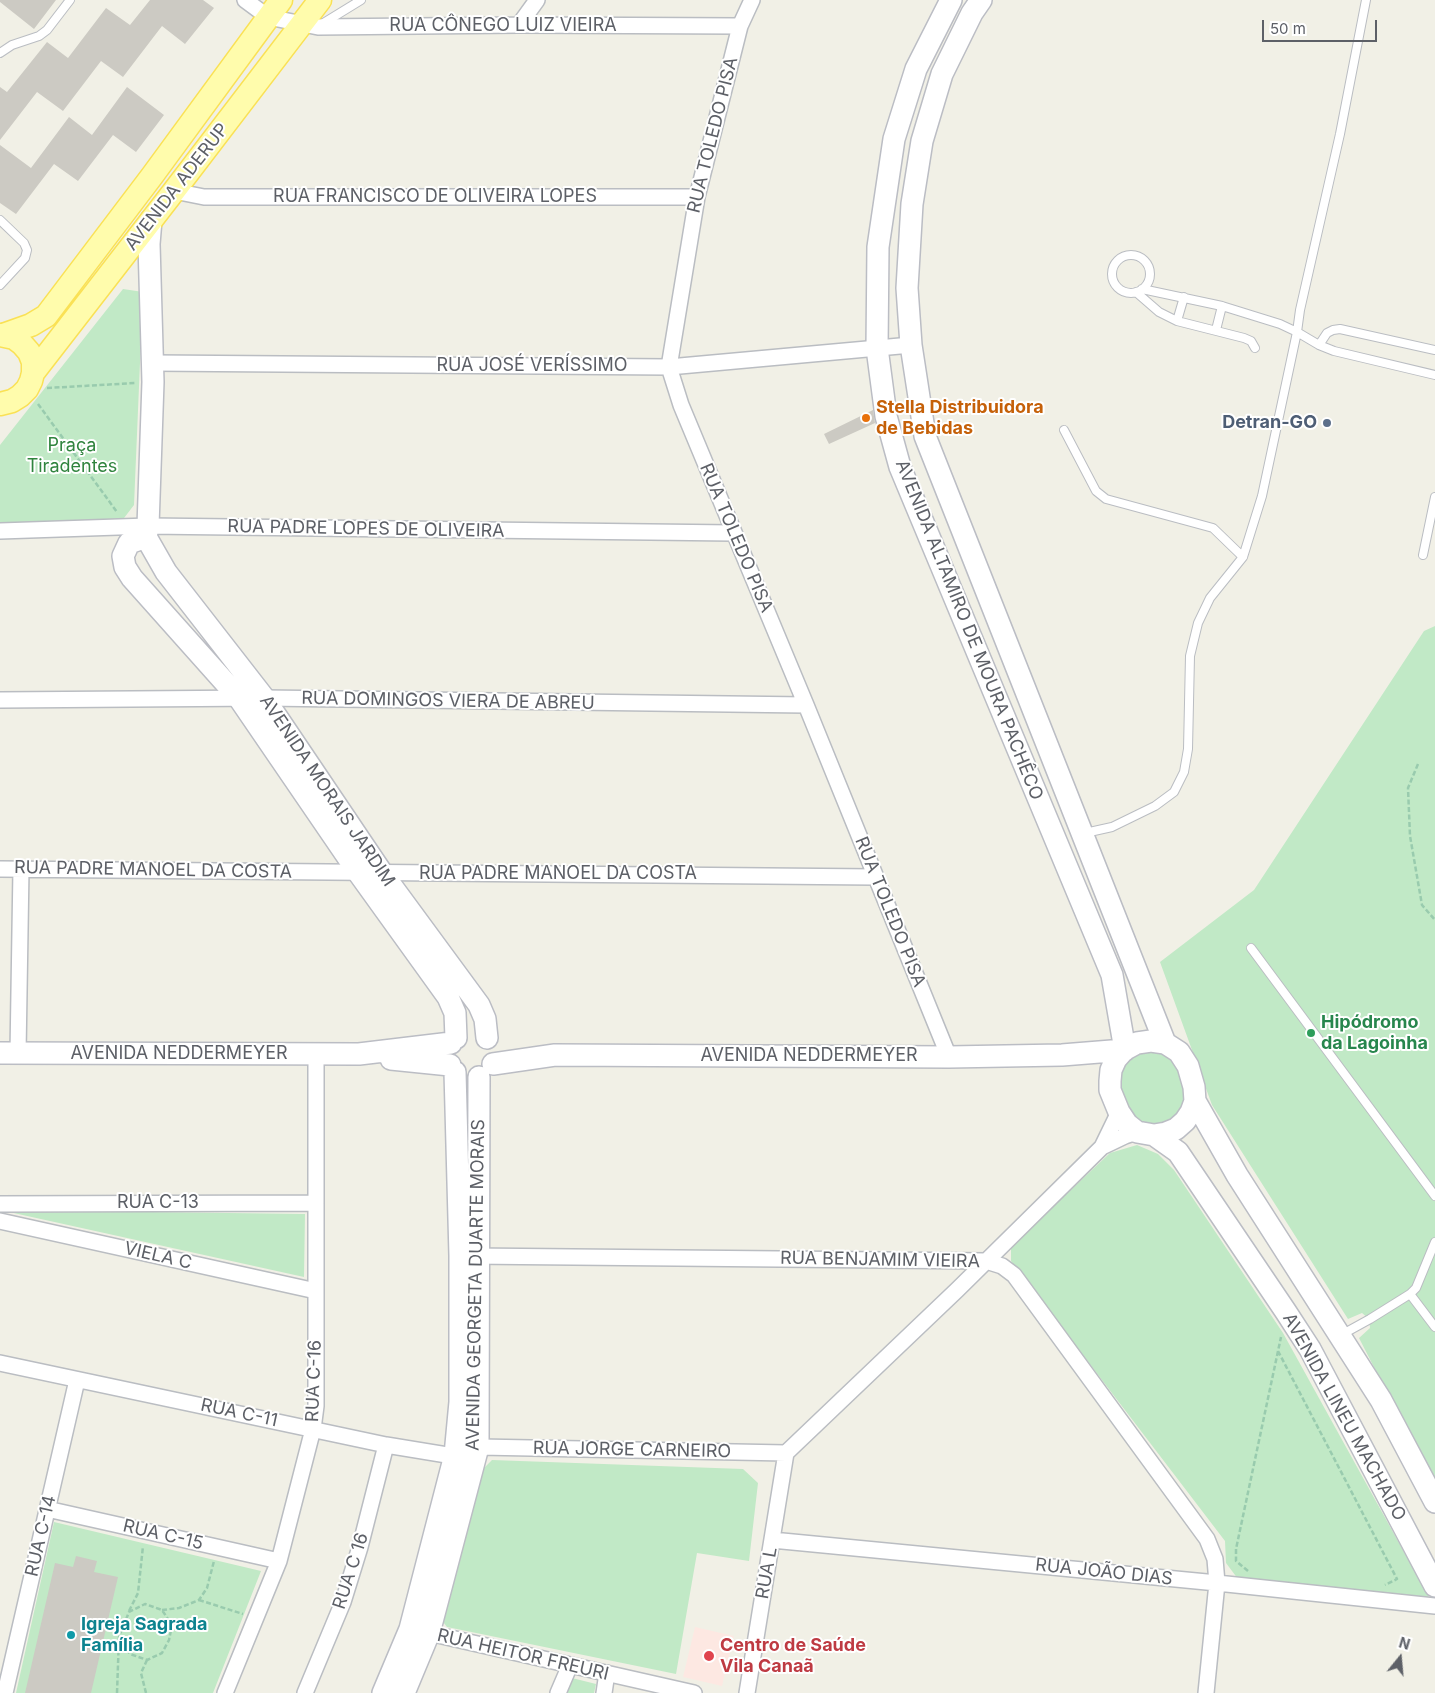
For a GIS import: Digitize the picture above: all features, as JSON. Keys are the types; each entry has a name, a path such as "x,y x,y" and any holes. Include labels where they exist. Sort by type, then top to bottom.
{"main road":[{"name":"AVENIDA ADERUP","path":"14,397 174,191 309,26 320,0"},
{"name":"AVENIDA ALTAMIRO DE MOURA PACHÊCO","path":"951,0 916,69 894,139 878,247 877,348 886,416 900,467 1112,975 1124,1050"},
{"name":"AVENIDA ALTAMIRO DE MOURA PACHÊCO","path":"981,0 972,13 942,74 922,141 912,204 907,279 911,345 925,436 1165,1043"},
{"name":"AVENIDA ADERUP","path":"2,335 32,325 46,316 152,176 275,8"},
{"path":"144,534 153,372 148,244 151,220"},
{"name":"AVENIDA ADERUP","path":"2,335 14,338 22,344 31,357 14,397"},
{"name":"AVENIDA MORAIS JARDIM","path":"454,1041 455,1013 448,997 358,872 239,698 132,578 125,567 124,556 128,543 144,534 166,572 264,698 382,873 479,1005 485,1019 488,1056"},
{"path":"468,1032 475,1033 488,1056 466,1078 453,1069 448,1058 448,1051 454,1041 468,1032"},
{"name":"AVENIDA NEDDERMEYER","path":"9,1053 359,1054 454,1041"},
{"path":"1151,1041 1165,1043 1179,1052 1188,1066 1194,1087 1194,1101 1191,1112 1185,1121 1176,1128 1166,1133 1146,1134 1127,1124 1119,1112 1110,1090 1111,1070 1116,1059 1124,1050 1137,1043 1151,1041"},
{"name":"AVENIDA NEDDERMEYER","path":"488,1056 949,1057 1062,1055 1124,1050"},
{"name":"AVENIDA NEDDERMEYER","path":"359,1054 453,1069"},
{"name":"AVENIDA NEDDERMEYER","path":"1062,1055 1089,1066 1110,1081"},
{"name":"AVENIDA GEORGETA DUARTE MORAIS","path":"404,1693 420,1631 478,1447 469,1346 470,1256 488,1056"},
{"name":"AVENIDA GEORGETA DUARTE MORAIS","path":"453,1069 470,1256"},
{"name":"AVENIDA LINEU MACHADO","path":"1194,1101 1237,1176 1341,1335 1381,1400 1435,1502"},
{"name":"AVENIDA LINEU MACHADO","path":"1146,1134 1178,1152 1310,1349 1435,1586"},
{"path":"1310,1349 1341,1335"},
{"name":"AVENIDA GEORGETA DUARTE MORAIS","path":"383,1693 420,1631 455,1455 460,1402 469,1346"}],"street":[{"path":"245,0 275,8"},
{"path":"519,25 538,0"},
{"name":"RUA TOLEDO PISA","path":"752,0 740,26 697,197 669,367 680,405 806,705 949,1057"},
{"name":"RUA CÔNEGO LUIZ VIEIRA","path":"275,8 309,26 740,26"},
{"name":"RUA FRANCISCO DE OLIVEIRA LOPES","path":"174,191 204,197 697,197"},
{"name":"RUA JOSÉ VERÍSSIMO","path":"153,372 669,367 911,345"},
{"name":"RUA PADRE LOPES DE OLIVEIRA","path":"0,531 144,534 733,532"},
{"name":"RUA DOMINGOS VIERA DE ABREU","path":"0,700 264,698 806,705"},
{"name":"RUA PADRE MANOEL DA COSTA","path":"0,868 382,873 875,876"},
{"path":"9,1053 21,869"},
{"name":"RUA C-16","path":"225,1693 279,1561 313,1429 316,1406 316,1054"},
{"path":"1102,1147 1119,1112"},
{"path":"786,1453 1102,1147 1125,1136 1146,1134"},
{"name":"RUA C-13","path":"0,1204 316,1203"},
{"name":"VIELA C","path":"0,1221 316,1292"},
{"name":"RUA BENJAMIM VIEIRA","path":"470,1256 986,1261 1002,1266 1014,1275 1208,1539 1215,1559 1217,1583 1206,1693"},
{"name":"RUA C-11","path":"0,1363 386,1445 455,1455 478,1447"},
{"name":"RUA C-14","path":"5,1693 77,1380"},
{"name":"RUA C 16","path":"305,1693 343,1602 360,1548 386,1445"},
{"name":"RUA JORGE CARNEIRO","path":"478,1447 786,1453"},
{"name":"RUA L","path":"747,1693 786,1453"},
{"name":"RUA C-15","path":"47,1509 279,1561"},
{"name":"RUA JOÃO DIAS","path":"772,1540 1435,1606"},
{"name":"RUA HEITOR FREURI","path":"420,1631 694,1693"},
{"path":"558,1693 570,1665"},
{"path":"604,1693 607,1673"}],"lane":[{"path":"0,52 12,45 39,36 48,30 70,0"},
{"path":"309,26 361,0"},
{"path":"1082,833 1112,827 1155,806 1174,792 1184,772 1188,749 1190,656 1198,623 1210,598 1244,557 1262,496 1298,332 1300,310 1340,134 1366,0"},
{"path":"0,220 24,243 27,250 25,258 0,285"},
{"path":"1139,291 1149,279 1150,272 1144,261 1132,256 1120,259 1113,270 1114,283 1124,291 1184,297 1222,306 1261,317 1298,332 1319,346 1334,351 1435,375"},
{"path":"1139,291 1159,312 1177,321 1251,341 1255,348"},
{"path":"1177,321 1184,297"},
{"path":"1216,330 1222,306"},
{"path":"1319,346 1327,333 1340,329 1435,350"},
{"path":"1064,430 1096,491 1106,499 1213,528 1244,557"},
{"path":"1424,555 1435,497"},
{"path":"1252,948 1435,1196"},
{"path":"1341,1335 1410,1294 1416,1288 1435,1242"},
{"path":"1410,1294 1435,1327"}],"path":[{"path":"14,397 153,372"},
{"path":"14,397 144,534"},
{"path":"1418,764 1408,788 1410,836 1422,905 1435,920"},
{"path":"1254,1572 1247,1570 1236,1561 1236,1549 1286,1312"},
{"path":"1278,1351 1397,1579 1381,1586"},
{"path":"117,1693 119,1637 138,1593 144,1531"},
{"path":"129,1612 146,1604 162,1610 179,1608 199,1600 207,1588 218,1548"},
{"path":"199,1600 256,1618"},
{"path":"146,1693 142,1673 147,1660 162,1653 169,1640 172,1625 162,1610"},
{"path":"119,1637 130,1654 147,1660"}],"shaded area":[{"name":"Centro de Saúde Vila Canaã","path":"695,1627 734,1636 722,1686 683,1677"}],"green space":[{"name":"Praça Tiradentes","path":"123,289 143,292 134,505 121,522 0,522 0,445"},
{"name":"Hipódromo da Lagoinha","path":"1435,626 1435,1486 1359,1338 1370,1328 1369,1319 1362,1313 1348,1319 1212,1105 1160,962 1254,890 1424,631"},
{"path":"1151,1046 1178,1064 1189,1099 1185,1110 1163,1130 1136,1128 1116,1095 1123,1059"},
{"path":"1137,1145 1158,1154 1174,1170 1283,1333 1430,1599 1241,1583 1226,1563 1225,1541 1011,1261 1011,1246 1110,1153"},
{"path":"0,1210 305,1214 304,1277"},
{"path":"492,1460 743,1469 758,1483 749,1561 697,1553 676,1674 447,1627 440,1618 480,1472"},
{"path":"54,1522 261,1571 213,1693 16,1693"},
{"path":"572,1678 596,1684 594,1693 565,1693"}],"building":[{"path":"0,0 56,0 34,29 0,2"},
{"path":"150,0 203,0 214,8 185,44 162,26 123,77 101,61 63,111 37,92 0,140 0,87 7,92 47,42 68,58 106,8 130,25"},
{"path":"127,87 164,115 136,152 113,135 78,181 54,164 16,214 0,203 0,145 31,168 69,117 92,135"},
{"name":"Stella Distribuidora de Bebidas","path":"873,410 875,423 829,444 824,434"},
{"name":"Igreja Sagrada Família","path":"76,1556 97,1561 94,1572 118,1577 91,1693 25,1693 55,1563 73,1567"}],"place":[{"name":"Stella Distribuidora de Bebidas","path":"866,418"},
{"name":"Detran-GO","path":"1327,423"},
{"name":"Hipódromo da Lagoinha","path":"1311,1033"},
{"name":"Igreja Sagrada Família","path":"71,1635"},
{"name":"Centro de Saúde Vila Canaã","path":"709,1656"}]}
